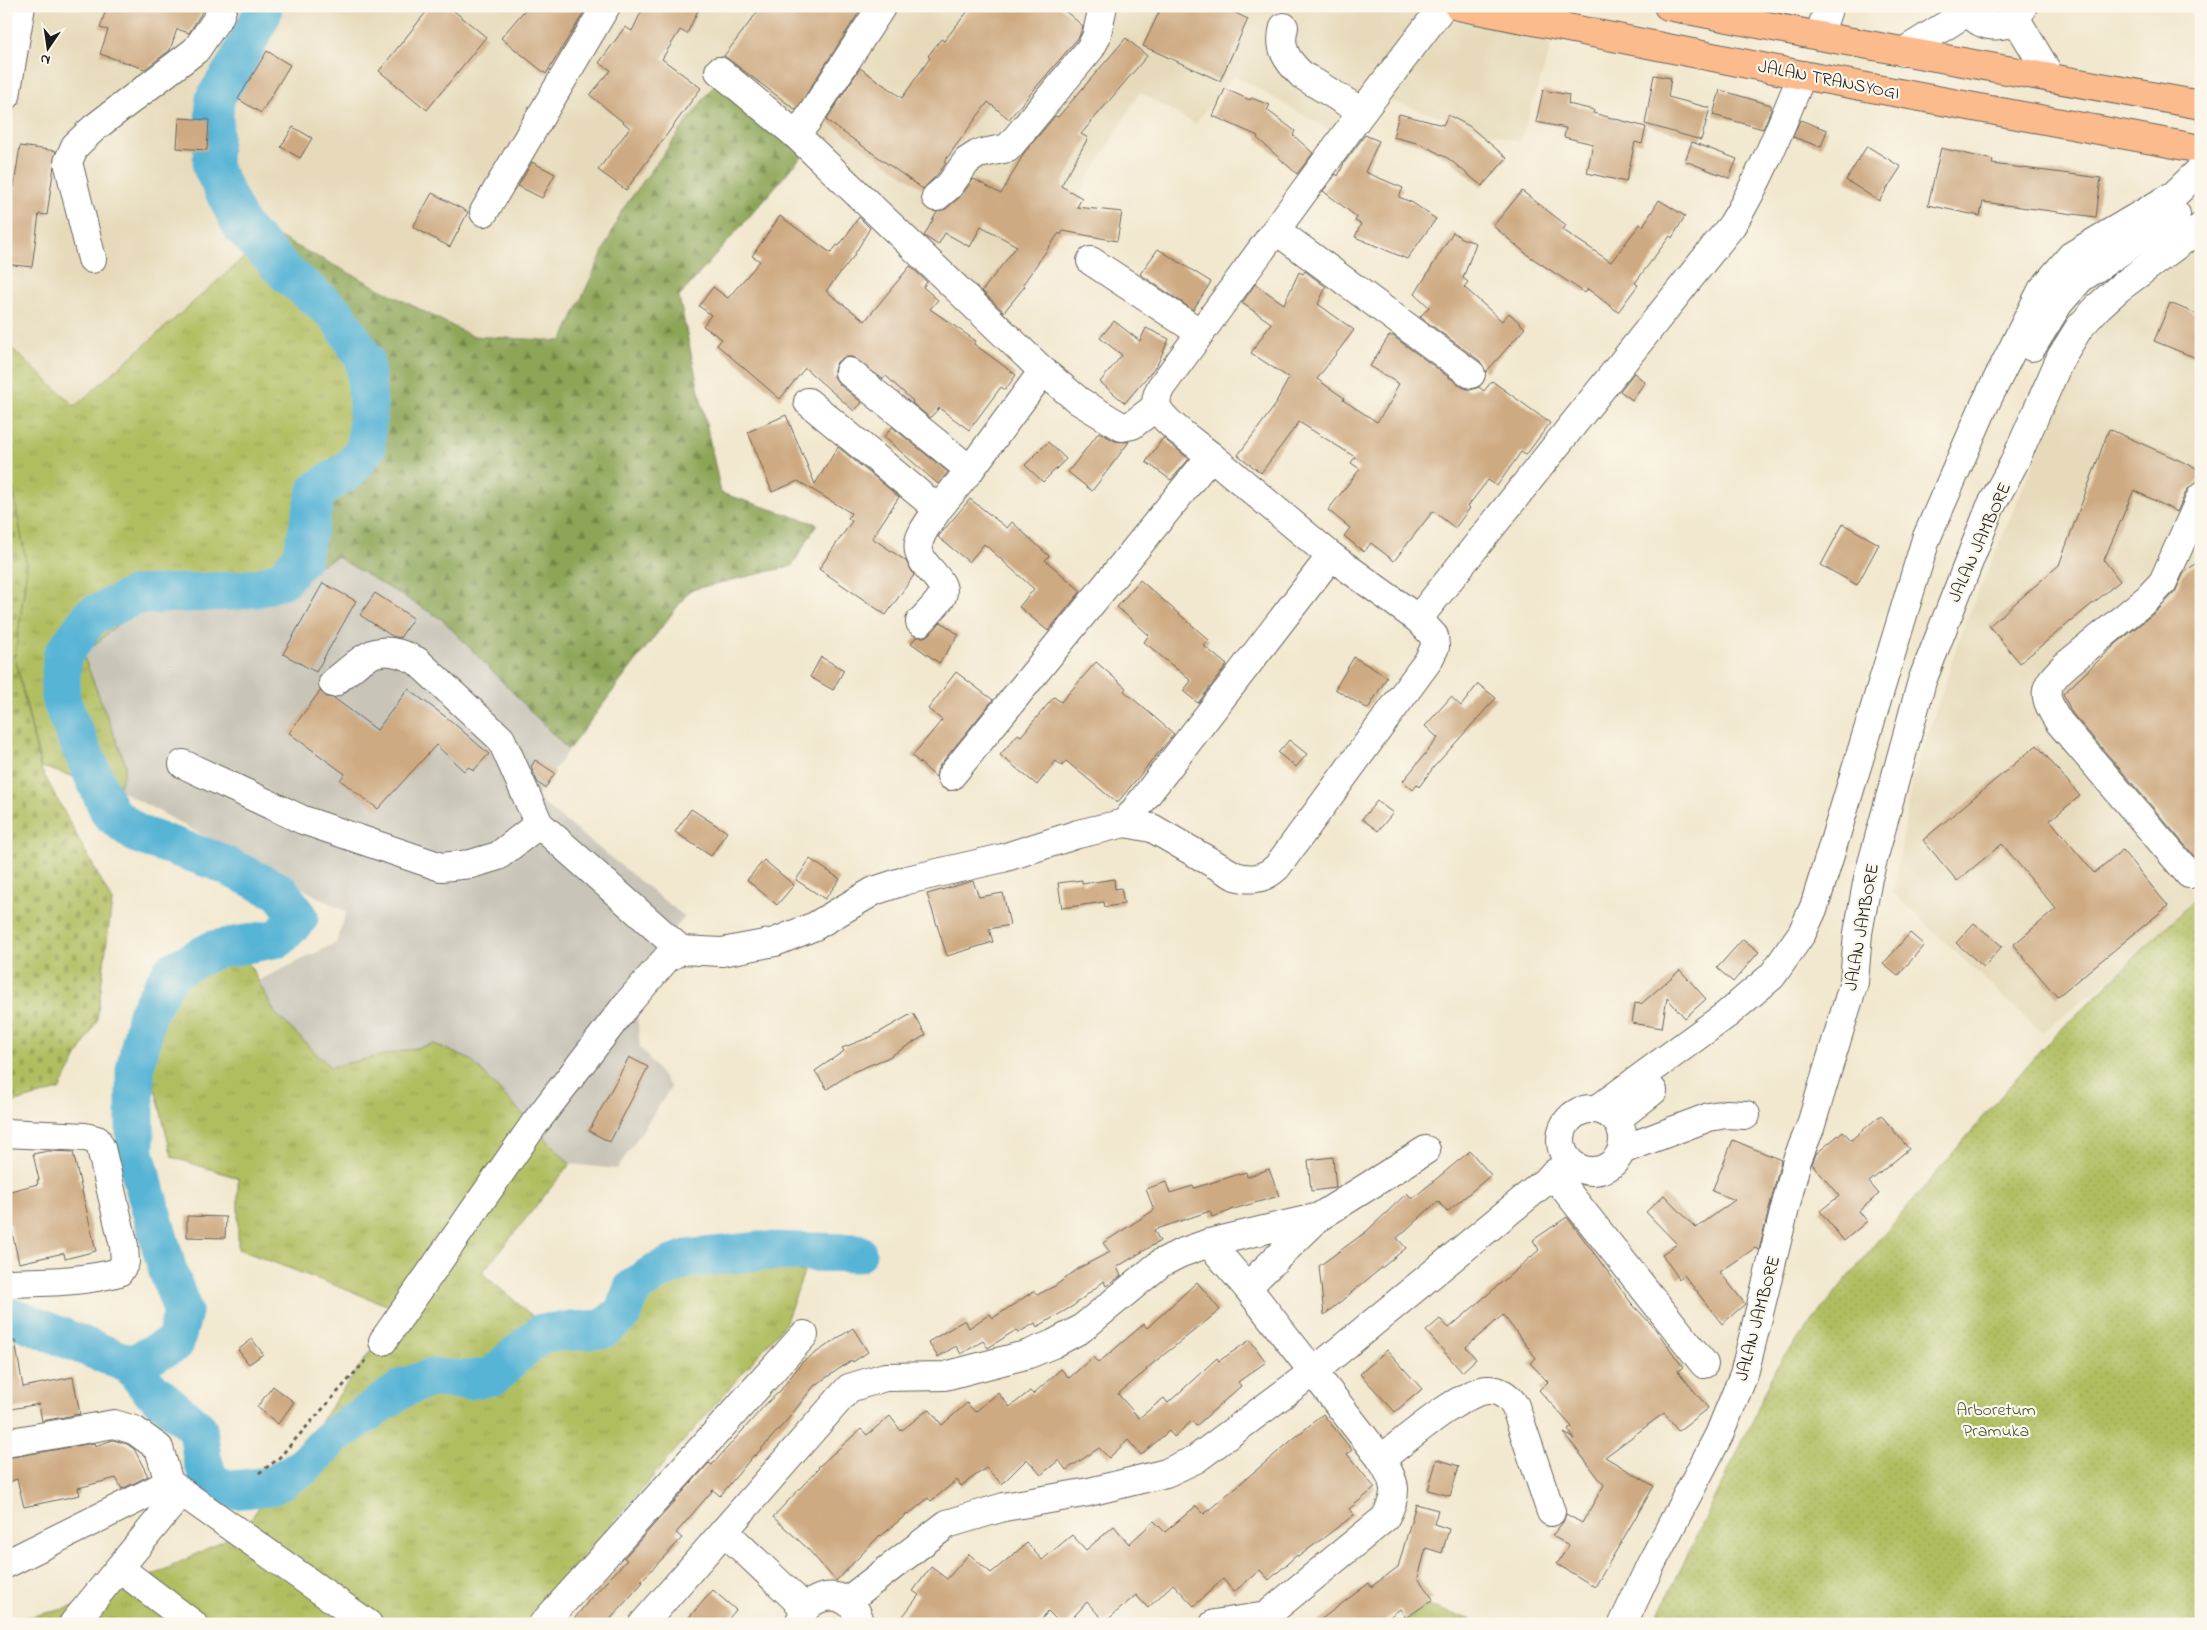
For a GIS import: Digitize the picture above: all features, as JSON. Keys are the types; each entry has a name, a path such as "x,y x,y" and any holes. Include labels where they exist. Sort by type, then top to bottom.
{"highway":[{"name":"JALAN TRANSYOGI","path":"1458,6 1802,75 2201,149"},
{"path":"1668,6 1748,14 1819,36 2201,105"}],"street":[{"path":"6,96 22,6"},
{"path":"92,259 68,162 75,146 94,128 196,50 216,21 223,6"},
{"path":"484,212 606,6"},
{"path":"795,134 807,121 882,6"},
{"path":"936,197 949,186 967,161 978,154 1008,148 1090,49 1096,38 1103,6"},
{"path":"383,1341 535,1123 654,970 666,958 681,950 722,952 775,942 815,926 874,891 907,880 1003,858 1078,834 1125,823 1152,828 1234,876 1247,880 1268,875 1277,867 1428,662 1436,641 1431,631 1418,619 1331,556 1168,420 1157,406 1157,394 1199,332 1443,6"},
{"path":"1819,36 1829,6"},
{"path":"1903,52 1968,9 1982,24 2000,27 2020,12 2051,78"},
{"path":"1284,27 1281,39 1288,59 1294,67 1302,75 1362,112"},
{"path":"719,72 795,134 1043,371 1079,401 1122,427 1132,425 1157,406"},
{"path":"1418,619 1732,226 1762,170 1802,75"},
{"path":"1608,1114 1772,976 1802,933 1814,907 1926,539 1984,406 2050,297 2076,267 2174,195 2201,169"},
{"path":"2076,267 2187,207 2201,194"},
{"name":"JALAN JAMBORE","path":"1623,1624 1650,1566 1719,1435 1744,1374 1797,1160 1810,1128 1854,982 1858,933 1868,878 1922,681 1982,526 2014,463 2058,361 2079,328 2118,289 2201,227"},
{"path":"1276,231 1471,374"},
{"path":"1091,261 1199,332"},
{"path":"920,622 941,597 943,591 942,585 920,560 918,551 919,540 938,509 970,470 1043,371"},
{"path":"849,372 970,470"},
{"path":"808,402 938,509"},
{"path":"951,776 1211,456"},
{"path":"2190,874 2059,722 2047,703 2046,692 2053,677 2148,598 2163,582 2201,497"},
{"path":"1125,823 1331,556"},
{"path":"333,683 368,655 386,649 400,652 417,661 501,739 539,824 681,950"},
{"path":"183,764 303,820 441,867 471,864 498,856 539,824"},
{"path":"724,1531 803,1616 813,1601 832,1596 854,1613 947,1524 1004,1507 1089,1492 1166,1474 1196,1459 1313,1372 1561,1168 1599,1171 1613,1163 1622,1150 1624,1134 1608,1114 1578,1110 1563,1124 1559,1144 1561,1168 1704,1364"},
{"path":"1622,1150 1709,1117 1726,1114 1746,1115"},
{"path":"6,1133 85,1136 97,1140 101,1148 124,1246 125,1262 119,1272 106,1276 39,1282 6,1282"},
{"path":"1247,1287 1319,1218 1426,1150"},
{"path":"643,1624 849,1388 885,1377 945,1376 1053,1344 1081,1329 1161,1263 1181,1253 1210,1243 1319,1218"},
{"path":"1210,1243 1247,1287 1381,1459 1392,1475 1395,1488 1392,1506 1385,1518 1262,1620 1214,1624"},
{"path":"542,1624 804,1335"},
{"path":"1381,1459 1470,1395 1487,1390 1501,1392 1511,1398 1515,1406 1551,1512"},
{"path":"6,1443 114,1424 134,1430 159,1448 175,1488 368,1624"},
{"path":"6,1564 175,1488"},
{"path":"73,1624 119,1568 175,1488"},
{"path":"119,1568 193,1624"}],"path":[{"path":"259,1473 277,1460 383,1341"}],"shaded area":[{"path":"6,6 1397,6 1552,43 1520,142 1362,92 1333,132 1234,75 1195,124 1140,92 995,336 775,111 622,210 562,341 473,336 273,234 75,406 6,342 6,183 14,120 6,119"},
{"path":"2201,243 2201,865 2183,879 2201,905 2042,1033 1893,893 1913,779 1965,623 2077,362 2109,314"},
{"path":"336,556 443,620 568,750 536,798 685,917 633,975 640,1047 671,1087 617,1169 570,1164 471,1060 434,1044 330,1067 275,1013 258,981 336,943 346,912 119,790 126,765 83,655 146,599 245,603"}],"green space":[{"path":"720,77 810,147 679,297 721,493 817,524 792,566 690,590 568,750 443,620 337,557 304,573 308,498 354,451 360,362 246,256 273,234 472,336 562,341 622,210"},
{"path":"246,256 360,362 354,451 308,498 304,573 245,603 146,599 83,655 126,765 119,790 41,767 15,657 27,567 6,453 6,343 75,406"},
{"path":"6,453 27,567 15,657 40,767 112,901 97,1020 59,1090 11,1103 6,1103"},
{"name":"Arboretum Pramuka","path":"2201,893 2201,1624 1654,1624 1753,1420 1776,1367 1843,1283 2041,1049"},
{"path":"245,956 275,1013 330,1067 434,1044 471,1060 570,1164 482,1273 563,1342 711,1258 804,1272 785,1324 525,1624 6,1624 6,1622 104,1600 242,1531 400,1310 238,1249 238,1178 172,1157 146,1051 179,968"},
{"path":"1426,1605 1484,1624 1401,1624"}],"building":[{"path":"107,6 206,6 189,33 177,29 170,50 145,69 100,54 108,30 100,28"},
{"path":"431,6 448,6 486,37 427,110 379,71"},
{"path":"528,6 588,6 546,74 501,38"},
{"path":"644,6 700,6 687,34 680,30 662,59 701,88 626,190 598,170 630,128 590,95 611,70 599,63 625,27 632,31"},
{"path":"762,6 863,6 796,110 724,56"},
{"path":"972,6 1059,6 1083,26 1079,37 1009,119 988,102 944,162 946,163 923,189 826,120 860,68 902,98 930,58 928,56 941,39 944,41"},
{"path":"1162,6 1221,6 1248,19 1220,81 1143,46"},
{"path":"1126,38 1147,56 1081,134 1088,138 1061,186 1082,198 1077,207 1122,212 1117,241 1063,231 1061,235 1059,233 1023,284 1025,286 1004,312 982,291 1017,246 981,226 970,247 945,233 938,245 924,236 937,212 946,209 959,198 974,179 1001,194 1024,153 1055,116 1058,117"},
{"path":"267,51 290,65 261,113 238,99"},
{"path":"1654,75 1671,78 1668,97 1710,108 1701,140 1645,124"},
{"path":"1225,89 1250,100 1251,98 1270,105 1267,110 1295,131 1293,135 1313,153 1297,174 1257,138 1258,136 1213,116"},
{"path":"1543,90 1569,95 1568,104 1594,110 1593,113 1646,127 1642,144 1635,142 1626,182 1587,173 1593,144 1564,137 1566,128 1536,122"},
{"path":"1720,90 1771,105 1771,110 1763,129 1713,115"},
{"path":"1399,114 1443,125 1448,115 1469,126 1507,158 1482,186 1449,159 1421,144 1393,137"},
{"path":"179,118 209,120 207,150 177,148"},
{"path":"1800,120 1827,130 1821,147 1793,137"},
{"path":"293,127 312,138 300,158 281,147"},
{"path":"1365,135 1379,141 1365,172 1403,188 1399,197 1413,203 1436,219 1407,259 1355,237 1361,224 1355,221 1357,217 1323,191 1336,174 1338,176 1344,163"},
{"path":"1692,142 1737,159 1729,178 1685,161"},
{"path":"20,146 56,151 47,215 39,214 32,267 6,264 6,191 13,192"},
{"path":"1867,146 1901,167 1879,201 1846,180"},
{"path":"1941,148 1993,160 1992,164 2101,178 2096,217 1983,202 1980,216 1928,205"},
{"path":"532,162 555,174 542,198 518,186"},
{"path":"1522,191 1566,225 1563,230 1611,262 1640,224 1643,226 1659,200 1685,216 1672,238 1670,236 1635,283 1638,285 1618,312 1588,289 1585,293 1529,256 1493,226"},
{"path":"432,193 468,212 450,247 413,227"},
{"path":"780,216 831,253 837,245 839,246 859,217 870,228 853,257 826,291 865,321 910,266 927,282 923,287 938,300 930,309 976,341 974,344 1016,375 1005,390 1001,387 969,430 939,408 930,418 912,403 913,401 886,376 883,379 852,357 844,357 837,362 834,377 839,384 862,403 854,411 805,368 780,399 717,345 722,339 703,326 711,315 699,306 713,287 728,298 760,261 752,256"},
{"path":"1453,232 1461,238 1476,243 1463,278 1468,282 1464,287 1502,321 1509,313 1525,328 1486,372 1480,361 1420,317 1429,307 1415,294"},
{"path":"1158,249 1211,282 1193,310 1140,274"},
{"path":"1305,271 1326,287 1318,304 1354,330 1317,379 1344,398 1343,400 1377,422 1395,395 1393,394 1399,384 1370,366 1389,336 1393,336 1462,387 1470,390 1479,387 1484,391 1492,381 1550,423 1526,455 1521,452 1497,486 1488,480 1468,506 1470,508 1455,528 1433,511 1394,561 1371,543 1364,552 1344,536 1350,528 1328,510 1360,469 1351,463 1355,457 1299,422 1261,473 1238,455 1277,403 1289,378 1251,353 1271,323 1242,303 1255,284 1284,304 1299,272 1303,274"},
{"path":"2170,303 2201,316 2201,360 2154,341"},
{"path":"1114,321 1140,341 1146,328 1169,339 1157,365 1125,403 1100,382 1122,355 1100,338"},
{"path":"1634,373 1645,382 1632,400 1620,391"},
{"path":"786,415 815,484 838,447 899,497 872,538 906,561 914,575 886,615 819,569 852,521 848,518 851,513 798,481 772,492 748,432"},
{"path":"892,427 948,472 938,484 884,437"},
{"path":"2109,429 2201,470 2201,474 2196,483 2187,490 2177,512 2134,490 2104,560 2120,581 2020,663 1989,626 2059,565"},
{"path":"1099,432 1115,441 1129,442 1092,491 1068,472"},
{"path":"1163,438 1189,459 1171,480 1146,462"},
{"path":"1048,442 1066,459 1043,482 1025,465"},
{"path":"970,499 1007,528 1012,522 1049,556 1045,560 1081,591 1048,631 1019,607 1034,589 984,544 969,562 938,537"},
{"path":"1843,524 1879,544 1857,585 1821,565"},
{"path":"2201,559 2201,864 2072,713 2063,694 2116,644 2159,609 2175,592 2184,573"},
{"path":"1140,580 1209,640 1204,646 1227,665 1198,703 1183,691 1191,681 1144,642 1149,635 1117,607"},
{"path":"323,583 356,601 316,672 283,654"},
{"path":"375,593 413,618 400,638 392,636 360,615"},
{"path":"941,622 959,635 939,663 911,643 916,637 924,637 931,633"},
{"path":"821,657 844,670 833,690 810,677"},
{"path":"1354,657 1387,677 1368,709 1335,689"},
{"path":"1096,662 1126,688 1124,691 1174,734 1117,803 1066,761 1062,766 1056,761 1037,785 1000,755 1018,734 1021,736 1054,697 1061,702"},
{"path":"956,672 993,700 939,766 936,777 912,756 942,720 928,709"},
{"path":"1478,684 1496,698 1433,768 1419,787 1417,785 1413,790 1403,781 1438,738 1425,726 1451,697 1461,706"},
{"path":"408,689 450,720 489,754 473,771 469,767 464,771 436,745 378,809 340,780 345,774 289,733 320,691 327,697 334,698 377,730"},
{"path":"1289,740 1307,754 1296,767 1278,753"},
{"path":"2037,745 2080,796 2050,820 2094,873 2122,850 2168,906 2057,997 2013,945 2056,909 2002,844 1957,881 1923,840"},
{"path":"535,760 555,773 545,788 538,783 531,767"},
{"path":"1377,801 1393,813 1378,831 1362,819"},
{"path":"691,809 727,832 711,856 675,832"},
{"path":"810,859 840,879 825,899 796,880"},
{"path":"764,860 794,885 777,905 747,880"},
{"path":"1114,879 1115,889 1121,888 1124,904 1105,907 1104,902 1062,908 1058,883 1082,880 1082,884"},
{"path":"973,881 979,897 1003,893 1010,925 989,929 993,942 947,956 927,894"},
{"path":"1974,923 2002,946 1984,967 1956,943"},
{"path":"1910,933 1924,945 1898,976 1883,964"},
{"path":"1743,939 1759,952 1733,982 1717,968"},
{"path":"1680,970 1706,999 1685,1018 1667,998 1662,1028 1632,1023 1635,1003 1641,1004"},
{"path":"913,1013 926,1035 887,1058 853,1072 827,1089 815,1071 844,1051 842,1048 873,1036"},
{"path":"629,1057 648,1067 610,1142 589,1131"},
{"path":"1881,1115 1909,1149 1869,1182 1879,1194 1859,1211 1867,1221 1844,1241 1820,1211 1839,1196 1812,1164 1816,1154 1843,1131 1851,1140"},
{"path":"1733,1140 1781,1160 1759,1250 1755,1248 1720,1272 1745,1304 1722,1324 1684,1275 1679,1279 1662,1254 1677,1244 1646,1212 1664,1195 1696,1228 1735,1200 1712,1191"},
{"path":"48,1151 73,1152 96,1251 65,1259 64,1253 19,1263 10,1224 6,1224 6,1192 38,1184 37,1180 39,1180 33,1154"},
{"path":"1470,1151 1491,1175 1447,1212 1438,1201 1397,1238 1406,1248 1324,1315 1319,1266 1367,1231 1407,1193 1412,1199"},
{"path":"1333,1157 1336,1188 1311,1191 1308,1160"},
{"path":"1269,1169 1279,1196 1212,1217 1210,1211 1154,1230 1160,1241 1117,1267 1121,1276 1106,1286 1104,1281 1073,1306 1037,1327 1035,1323 1018,1333 1016,1330 988,1348 983,1341 961,1354 956,1346 938,1357 928,1342 965,1320 969,1328 990,1314 993,1318 1034,1291 1037,1295 1055,1286 1079,1268 1110,1252 1103,1243 1154,1210 1146,1189 1166,1182 1170,1193 1193,1186 1194,1188 1246,1172 1247,1177"},
{"path":"187,1216 226,1217 225,1238 187,1237"},
{"path":"1567,1217 1632,1304 1653,1326 1683,1367 1678,1371 1708,1408 1678,1431 1664,1413 1605,1457 1654,1486 1595,1587 1557,1564 1569,1545 1552,1536 1563,1522 1566,1514 1582,1523 1604,1485 1564,1433 1575,1439 1568,1430 1572,1427 1539,1390 1548,1382 1530,1363 1536,1358 1503,1315 1466,1347 1476,1359 1462,1372 1426,1331 1440,1319 1449,1328 1539,1250 1533,1240"},
{"path":"1197,1282 1220,1310 1118,1394 1139,1418 1164,1398 1168,1403 1217,1358 1219,1361 1250,1340 1266,1362 1238,1382 1241,1386 1196,1426 1192,1421 1174,1437 1169,1431 1141,1455 1128,1440 1109,1458 1099,1448 1066,1470 1059,1460 1041,1475 1027,1459 1002,1484 986,1468 961,1486 957,1480 931,1501 928,1498 880,1535 836,1581 806,1547 773,1517 818,1467 861,1429 867,1435 890,1416 901,1431 929,1409 942,1425 967,1403 975,1412 998,1393 1010,1407 1030,1391 1033,1394 1061,1369 1069,1378 1093,1357 1098,1363 1144,1324 1147,1328"},
{"path":"853,1328 868,1352 853,1362 852,1360 814,1386 788,1419 754,1455 720,1496 713,1490 676,1533 682,1538 641,1581 643,1582 606,1624 570,1624 590,1599 627,1560 624,1558 709,1463 712,1465 766,1404 780,1391 802,1362"},
{"path":"252,1339 263,1354 249,1364 238,1350"},
{"path":"6,1341 15,1341 23,1387 73,1377 80,1414 42,1421 39,1404 6,1410"},
{"path":"1387,1350 1422,1389 1395,1412 1360,1374"},
{"path":"273,1386 294,1402 278,1424 257,1407"},
{"path":"1323,1414 1352,1450 1347,1454 1375,1488 1349,1509 1354,1515 1298,1557 1297,1555 1269,1580 1260,1570 1234,1592 1223,1579 1194,1606 1173,1584 1148,1608 1136,1595 1105,1622 1087,1602 1067,1624 1061,1624 1048,1611 1038,1624 897,1624 919,1595 913,1591 931,1567 947,1579 969,1554 991,1573 1027,1543 1042,1560 1072,1535 1086,1550 1114,1526 1129,1544 1154,1521 1165,1532 1196,1506 1204,1514"},
{"path":"113,1440 127,1444 134,1449 148,1476 122,1489 116,1478 78,1488 80,1495 24,1507 17,1479 6,1483 6,1458 94,1443 95,1446"},
{"path":"1437,1459 1459,1466 1450,1496 1428,1490"},
{"path":"1416,1504 1438,1510 1434,1524 1449,1529 1442,1553 1426,1548 1418,1578 1433,1599 1406,1618 1400,1609 1380,1624 1315,1624 1369,1583 1371,1587 1398,1567"},
{"path":"713,1590 736,1610 724,1624 683,1624"}],"waterway":[{"path":"131,1365 175,1343 183,1312 167,1268 135,1153 135,1070 147,1014 171,972 213,950 279,938 299,917 280,892 216,861 137,834 110,813 60,697 62,656 91,616 136,595 233,591 261,587 283,579 301,558 317,490 350,469 366,448 368,408 365,360 337,315 287,274 242,227 212,167 215,98 236,65 262,14 263,6"},
{"path":"6,1318 15,1318 131,1365 148,1387 198,1429 202,1458 210,1483 232,1490 271,1486 304,1466 332,1437 405,1387 431,1378 469,1380 494,1376 542,1333 603,1329 623,1313 633,1288 656,1272 687,1259 760,1251 857,1253"}]}
